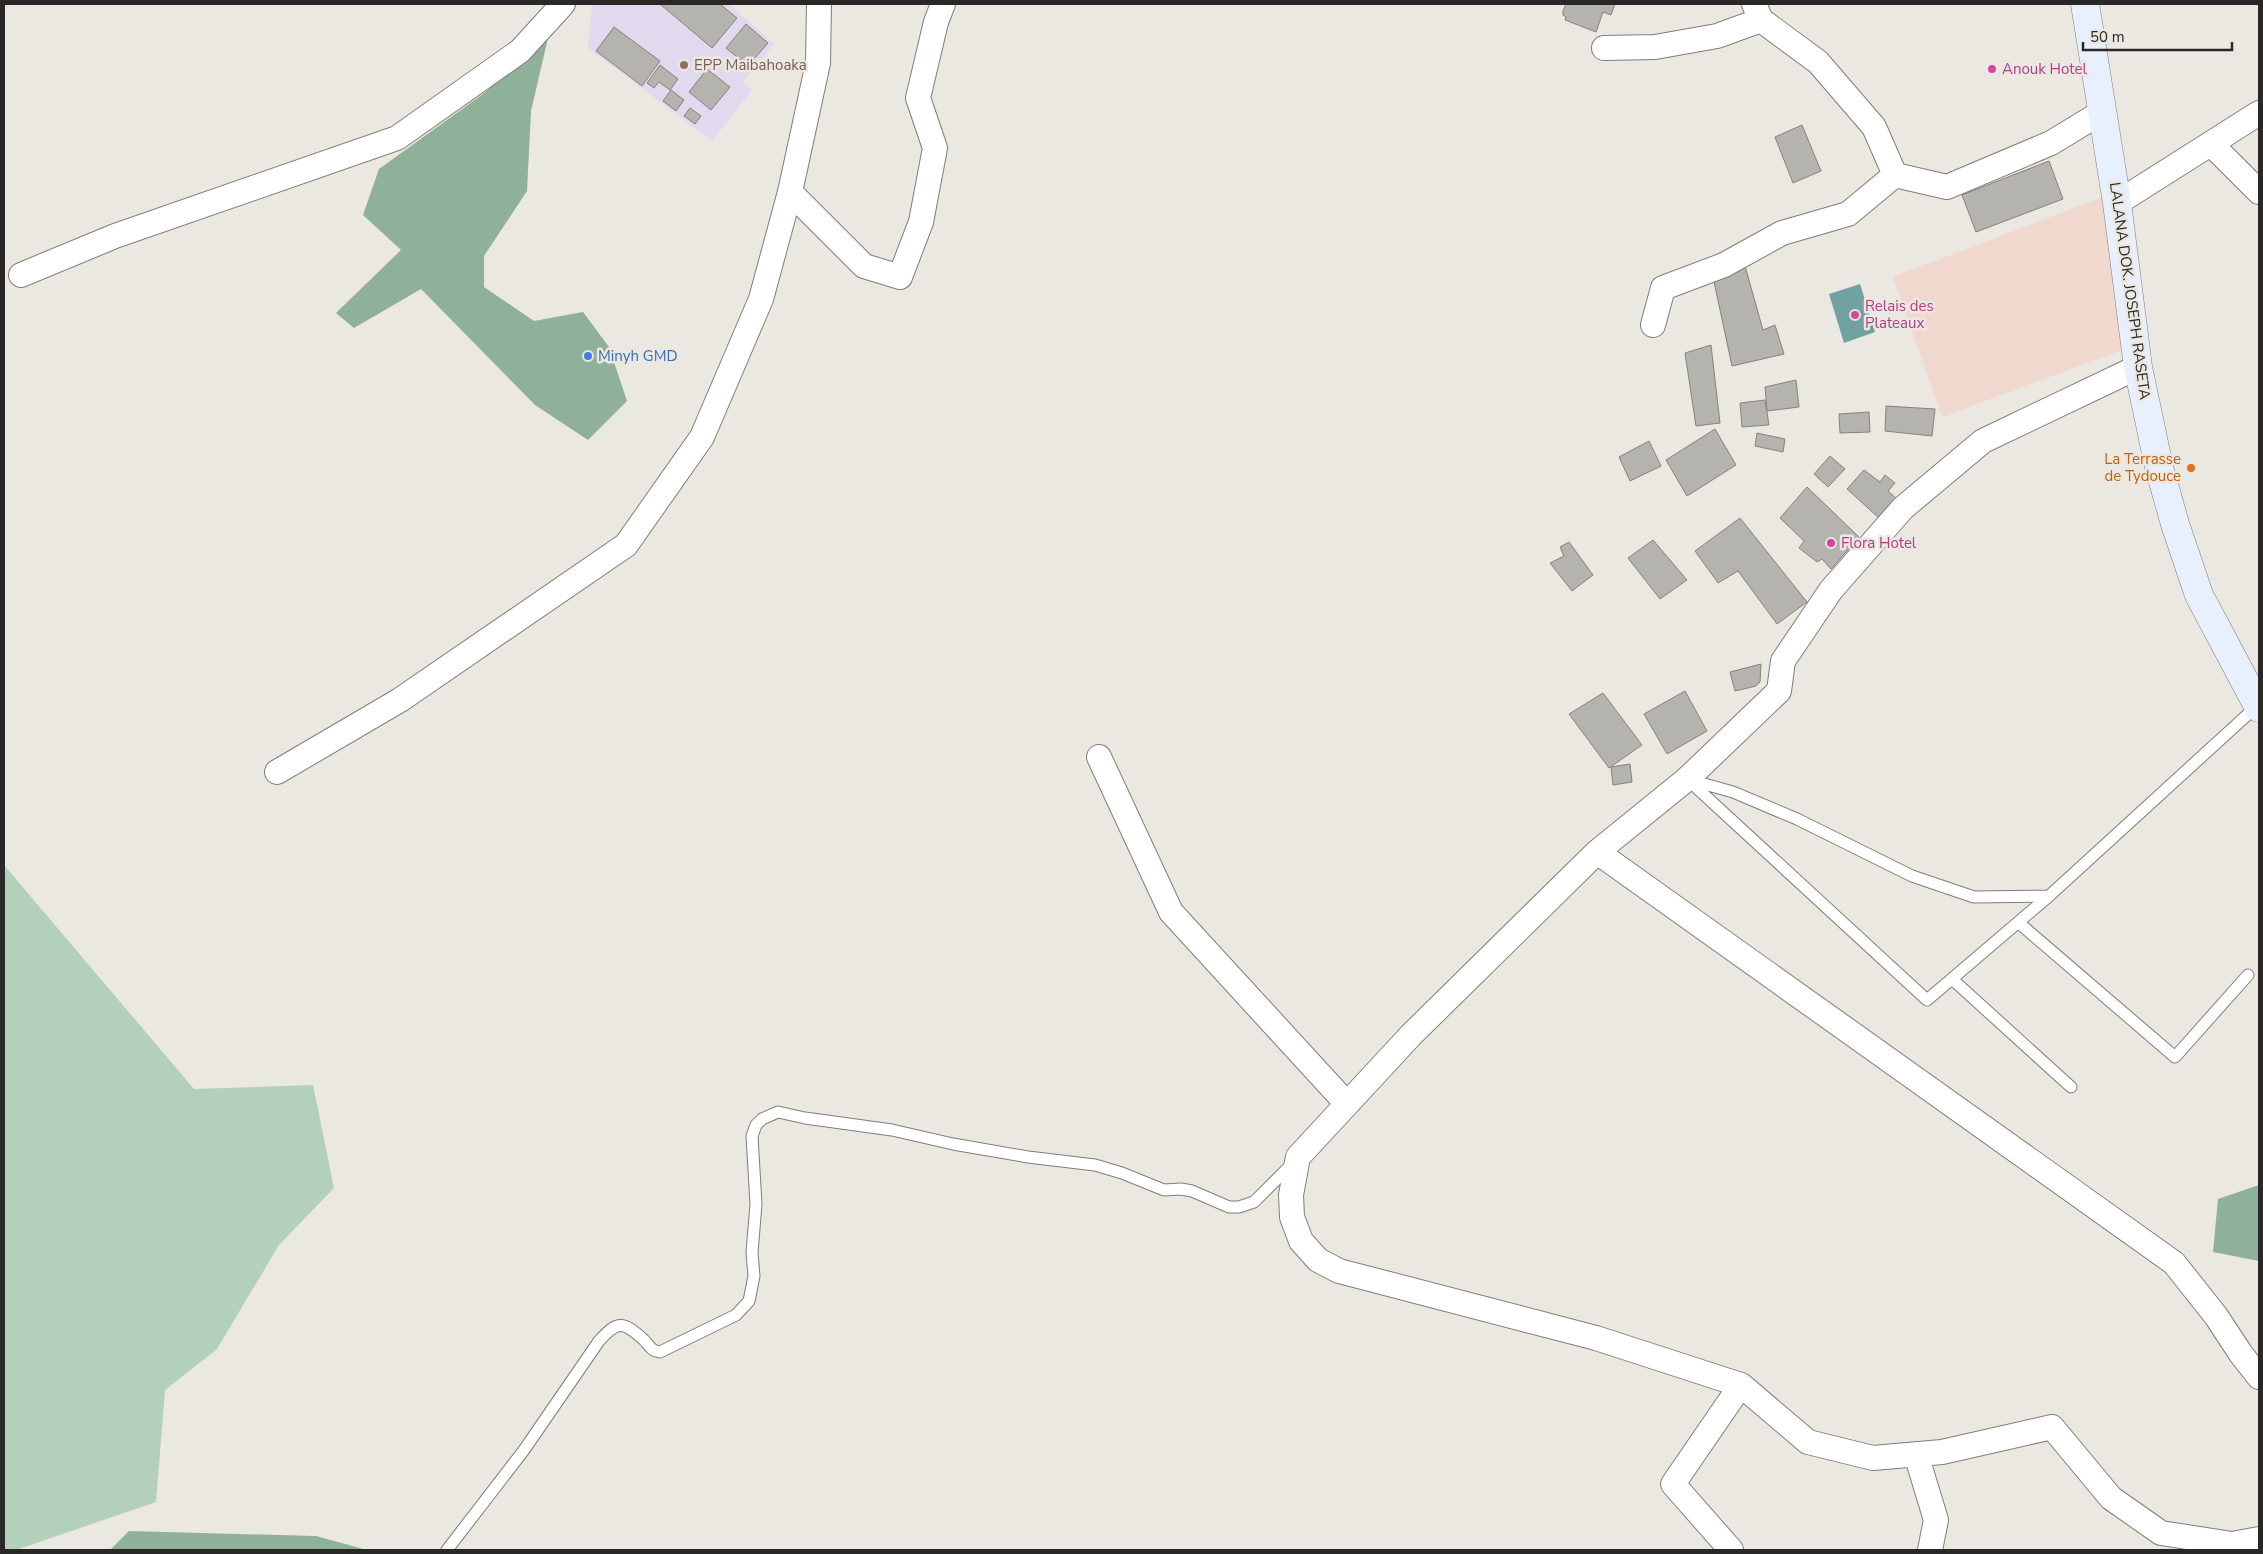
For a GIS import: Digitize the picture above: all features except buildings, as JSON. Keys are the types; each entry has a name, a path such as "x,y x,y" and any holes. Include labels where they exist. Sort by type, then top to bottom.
{"main road":[{"name":"LALANA DOK. JOSEPH RASETA","path":"2085,4 2117,203 2138,367 2159,468 2174,524 2196,586 2258,707"}],"street":[{"path":"21,275 115,236 397,138 520,51 563,4"},
{"path":"278,772 400,700 626,545 702,437 761,300 790,192 818,62 819,4"},
{"path":"790,192 864,266 900,276 921,222 935,148 918,98 936,22 943,4"},
{"path":"1604,48 1655,47 1717,36 1758,12 1818,62 1874,127 1895,175"},
{"path":"1895,175 1947,187 2051,143 2102,112"},
{"path":"2117,203 2212,145 2259,113"},
{"path":"2212,145 2259,192"},
{"path":"1653,325 1663,288 1724,265 1782,233 1848,214 1895,175"},
{"path":"2138,367 1983,442 1903,508 1831,590 1783,661 1779,691 1687,779 1597,852 1411,1035 1298,1157 1291,1195 1292,1217 1300,1241 1318,1260 1339,1271 1596,1338 1741,1384 1808,1442 1873,1458 1942,1452 2052,1427 2111,1498 2161,1532 2212,1545 2232,1544 2259,1539"},
{"path":"1099,757 1171,912 1347,1104"},
{"path":"1597,852 2174,1262 2216,1316 2259,1377"},
{"path":"1731,1550 1672,1484 1741,1384"},
{"path":"1916,1454 1936,1520 1930,1550"}],"lane":[{"path":"1687,779 1927,1000 2049,896 2258,707"},
{"path":"1687,779 1733,792 1797,819 1912,876 1974,897 2049,896"},
{"path":"2019,922 2175,1057 2248,975"},
{"path":"1952,979 2071,1087"},
{"path":"447,1550 524,1450 599,1341 611,1327 617,1324 626,1325 650,1348 660,1352 736,1315 743,1309 752,1291 754,1276 752,1253 756,1204 752,1136 756,1125 762,1119 778,1112 805,1118 892,1130 953,1144 1028,1157 1081,1162 1122,1173 1164,1190 1181,1189 1192,1191 1229,1207 1239,1207 1260,1198 1298,1157"}],"shaded area":[{"name":"EPP Maibahoaka","path":"592,4 729,4 774,44 743,82 752,90 712,141 588,48"},
{"path":"2105,196 2128,348 1942,417 1893,277"}],"green space":[{"path":"548,38 531,111 527,191 484,256 484,287 534,321 583,312 609,347 627,401 588,440 535,405 421,289 354,328 336,313 401,250 363,215 379,169 483,94"},
{"path":"4,865 194,1089 313,1085 334,1188 279,1245 217,1349 165,1390 156,1502 16,1550 4,1550"},
{"path":"2259,1185 2259,1261 2213,1252 2218,1199"},
{"path":"129,1531 316,1536 367,1550 110,1550"}],"water":[{"path":"1860,284 1875,332 1844,343 1829,294"}],"place":[{"name":"EPP Maibahoaka","path":"684,65"},
{"name":"Anouk Hotel","path":"1992,69"},
{"name":"Relais des Plateaux","path":"1855,315"},
{"name":"Minyh GMD","path":"588,356"},
{"name":"La Terrasse de Tydouce","path":"2191,468"},
{"name":"Flora Hotel","path":"1831,543"}]}
